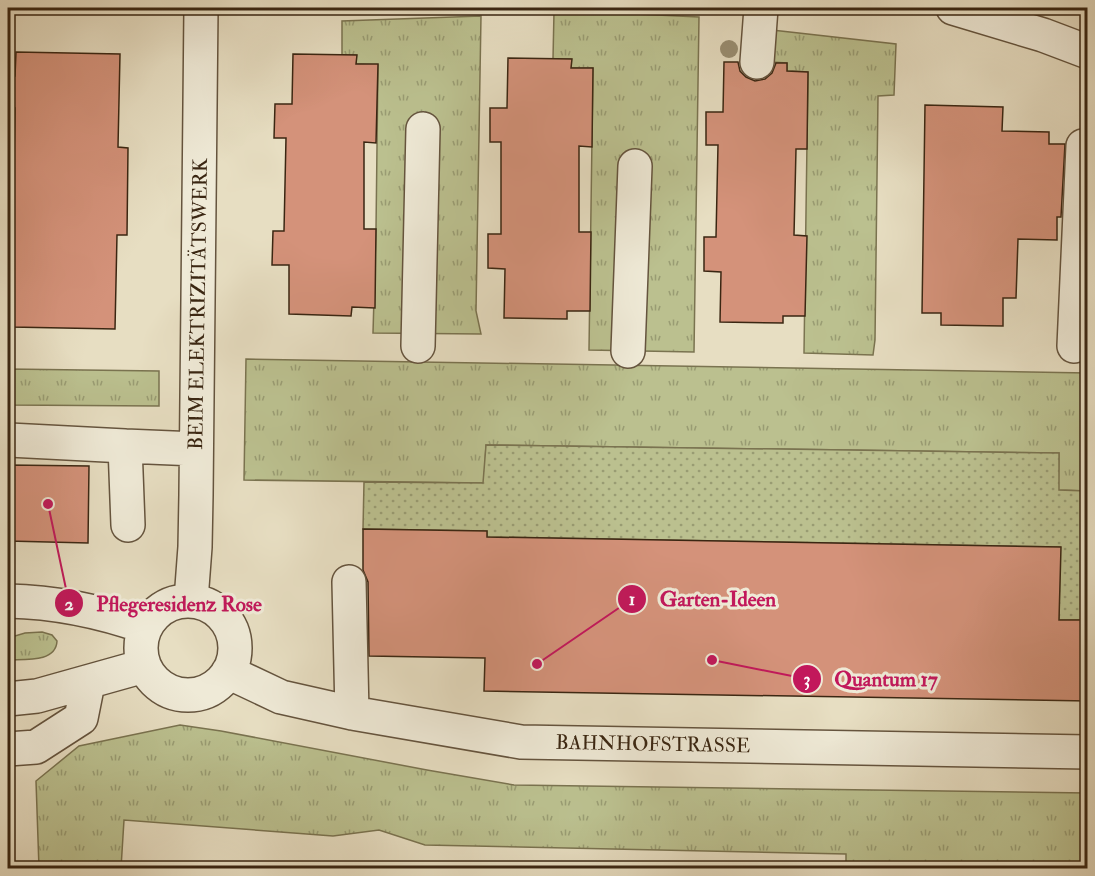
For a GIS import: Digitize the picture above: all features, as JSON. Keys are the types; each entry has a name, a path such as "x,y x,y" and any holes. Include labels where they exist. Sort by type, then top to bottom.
{"street":[{"name":"BEIM ELEKTRIZITÄTSWERK","path":"191,600 195,547 201,8"},
{"path":"757,62 761,8"},
{"path":"952,8 1027,18 1088,52"},
{"path":"418,346 423,129"},
{"path":"1074,346 1083,146"},
{"path":"628,351 635,166"},
{"path":"9,440 196,449"},
{"path":"125,446 128,525"},
{"path":"350,582 352,713"},
{"path":"191,600 200,601 215,608 227,620 234,635 235,652 231,668 222,682 208,691 192,695 175,694 160,687 148,675 141,660 140,643 145,627 154,614 168,604 191,600"},
{"path":"8,601 87,609 145,627"},
{"path":"8,699 37,696 144,666"},
{"name":"BAHNHOFSTRASSE","path":"228,672 281,697 352,713 521,742 1088,752"},
{"path":"8,749 36,747 81,718 88,683"}],"green space":[{"path":"554,12 699,17 694,352 589,350 593,68 571,68 571,59 553,59"},
{"path":"481,16 476,311 481,334 373,333 378,65 356,64 356,55 342,55 342,21"},
{"path":"772,30 896,44 894,95 878,96 873,355 804,353 808,72 787,71 787,63 771,62"},
{"path":"246,359 1087,373 1087,491 1058,490 1059,453 486,445 484,483 244,480"},
{"path":"8,369 159,371 159,406 8,405"},
{"path":"486,445 1059,453 1059,490 1087,491 1087,620 1059,620 1060,547 487,537 487,531 363,529 364,482 483,483"},
{"path":"42,632 52,635 57,641 51,653 38,658 8,660 8,638 25,633"},
{"path":"180,725 514,785 1087,793 1087,868 846,868 846,854 425,845 379,830 333,836 124,820 121,868 39,868 36,781 79,746"}],"building":[{"path":"16,52 120,54 118,147 128,148 127,235 117,235 115,329 11,327 12,283 8,283 8,249 12,250 15,108 8,108 8,76 15,76"},
{"path":"293,54 357,55 356,64 378,64 376,143 364,142 364,229 376,229 375,308 352,307 351,316 289,314 289,265 272,265 273,231 284,231 286,138 274,138 275,104 292,104"},
{"path":"508,58 572,59 571,68 593,68 592,147 579,146 579,232 591,232 590,311 567,311 567,319 504,318 505,269 488,268 488,234 501,234 501,142 490,142 490,108 507,108"},
{"path":"724,62 738,62 740,71 755,81 765,79 772,73 776,63 787,63 787,71 808,72 807,149 796,149 794,235 807,236 805,316 783,316 783,323 720,322 721,272 704,271 704,237 716,237 718,145 706,145 706,112 723,112"},
{"path":"925,105 1003,107 1002,131 1049,132 1049,144 1065,144 1061,217 1057,217 1057,240 1018,239 1016,298 1003,298 1003,326 941,325 941,313 922,313"},
{"path":"8,465 89,466 88,543 8,541"},
{"path":"363,529 487,531 487,537 1061,547 1059,620 1088,620 1088,701 484,691 485,658 369,656 368,582 363,570"}],"place":[{"name":"Pflegeresidenz Rose","path":"48,504"},
{"name":"Quantum 17","path":"712,660"},
{"name":"Garten-Ideen","path":"537,664"}]}
